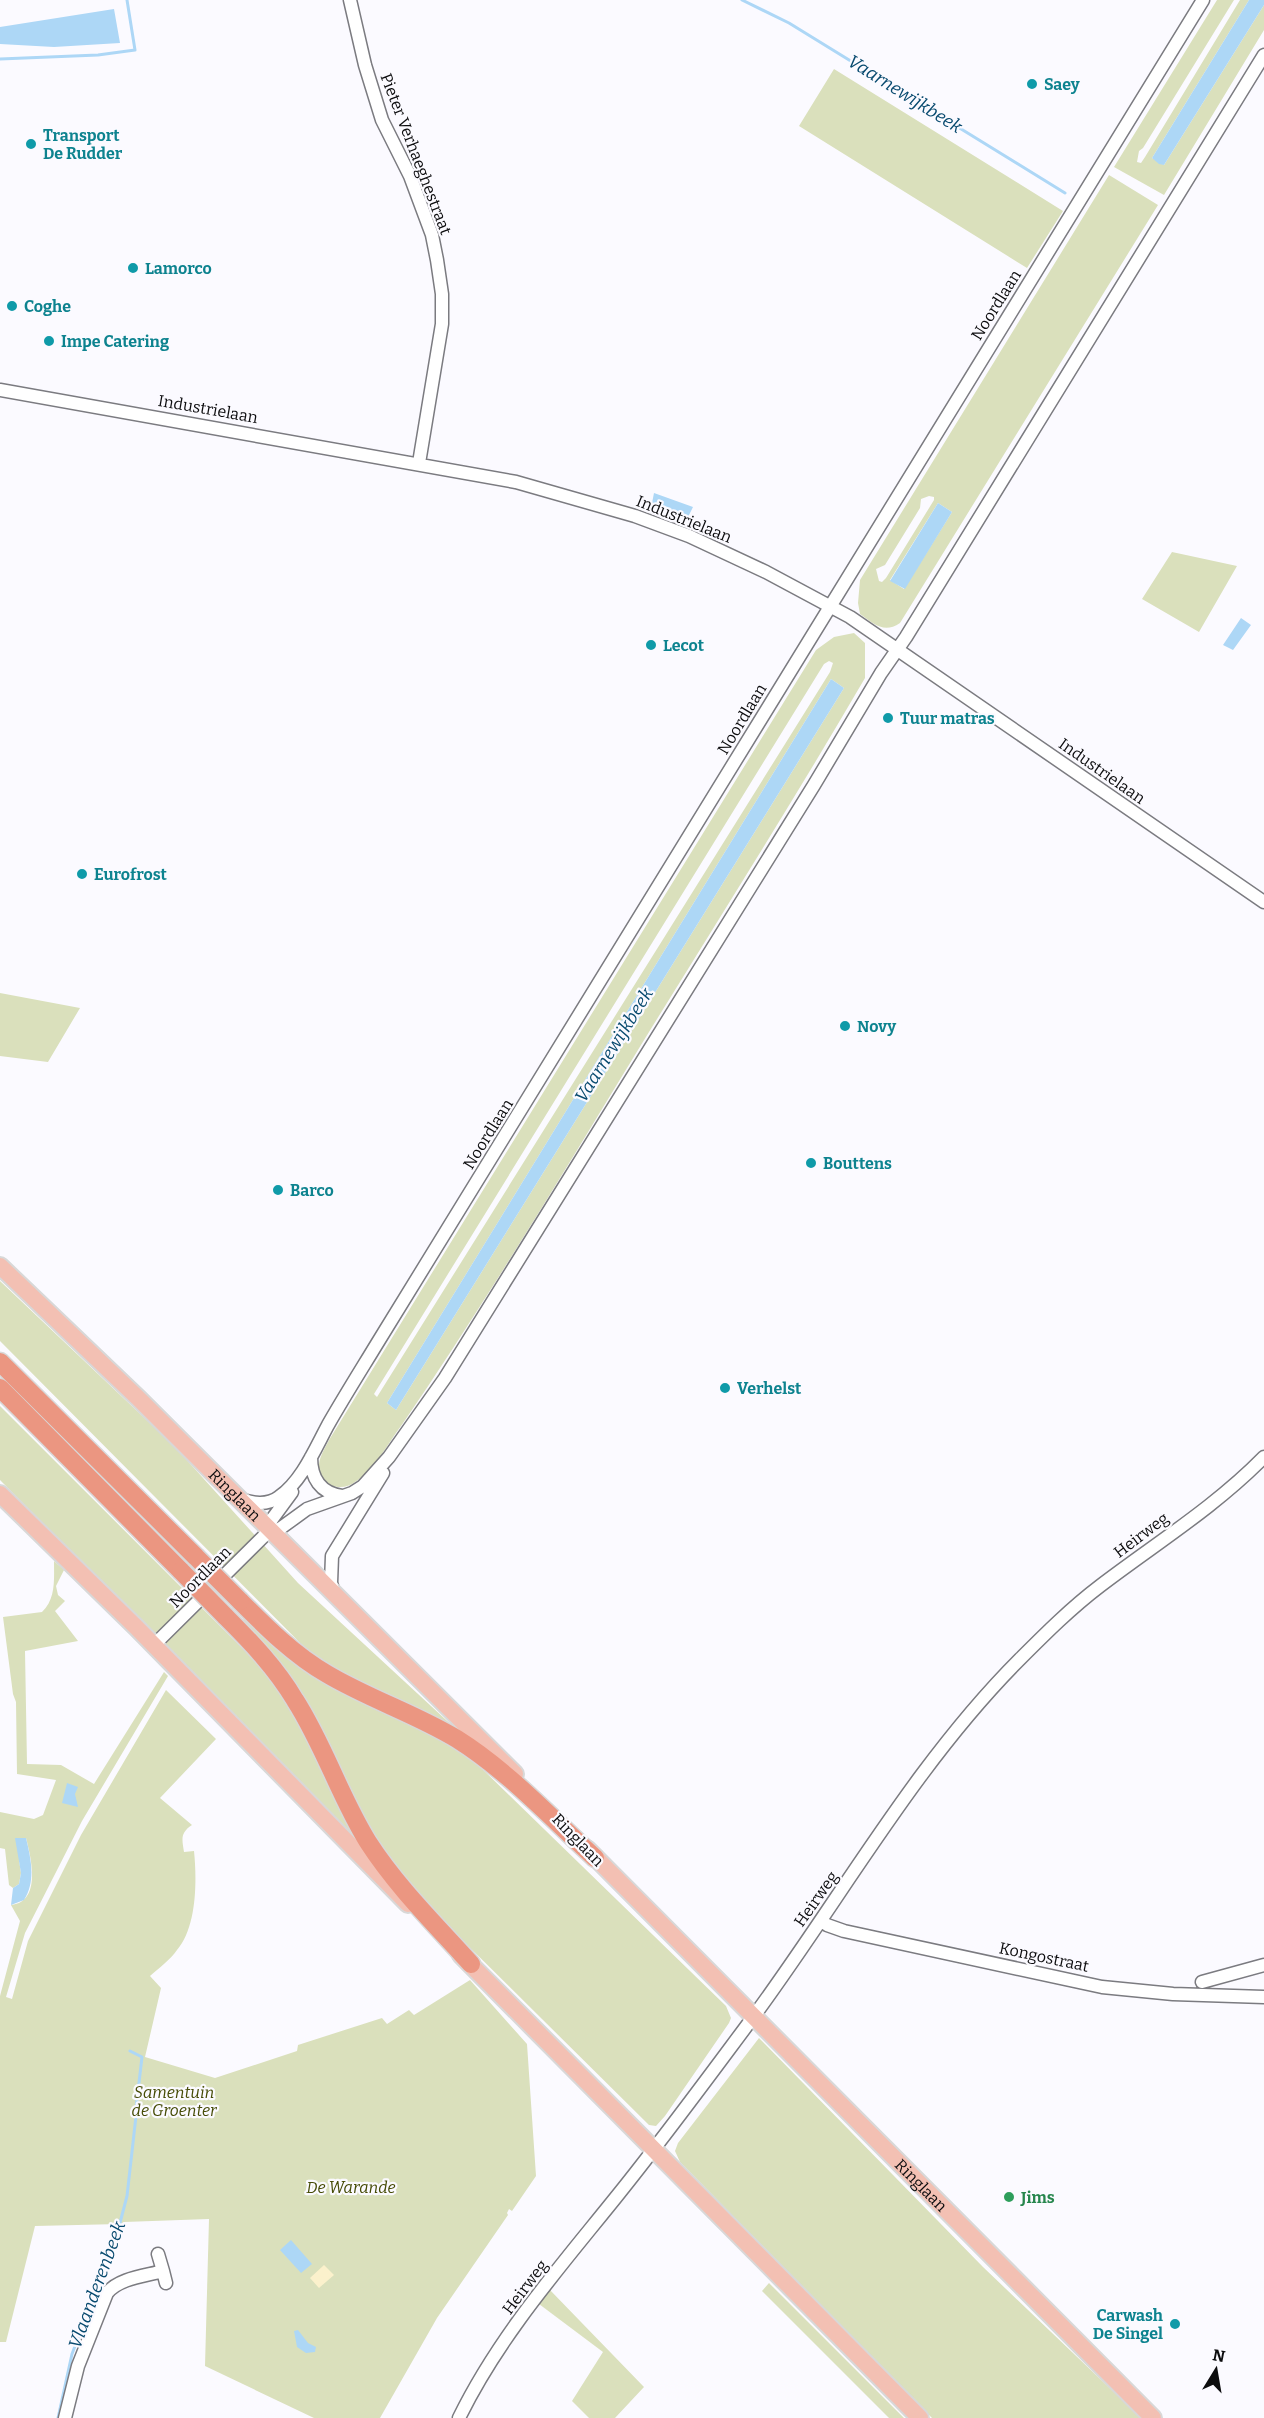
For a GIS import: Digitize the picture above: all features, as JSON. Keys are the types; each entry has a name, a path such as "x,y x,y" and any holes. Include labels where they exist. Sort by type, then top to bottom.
{"highway":[{"path":"0,1362 270,1631 302,1658 326,1673 457,1740 494,1767 595,1858"},
{"path":"0,1388 254,1645 296,1701 349,1811 370,1845 395,1879 471,1965"}],"main road":[{"name":"Ringlaan","path":"0,1266 138,1398 527,1786 595,1858 1153,2418"},
{"path":"0,1494 920,2418"}],"street":[{"name":"Pieter Verhaeghestraat","path":"350,0 365,65 382,120 410,176 432,235 437,260 442,294 442,324 419,463"},
{"name":"Noordlaan","path":"270,1530 270,1522 288,1499 295,1482 378,1342 1203,0"},
{"name":"Noordlaan","path":"153,1646 270,1530 278,1530 308,1509 343,1497 363,1486 389,1458 449,1371 1264,55"},
{"name":"Industrielaan","path":"0,390 516,482 635,516 689,536 766,572 850,617 1264,902"},
{"path":"311,1457 311,1470 322,1489 343,1497"},
{"name":"Heirweg","path":"459,2418 488,2363 528,2308 654,2150 753,2017 926,1772 983,1697 1020,1659 1096,1589 1212,1503 1264,1457"},
{"name":"Noordlaan","path":"336,1597 331,1583 332,1556 384,1472 389,1458"},
{"name":"Noordlaan","path":"238,1498 251,1503 267,1503 279,1497 295,1482"},
{"name":"Kongostraat","path":"821,1920 844,1930 1102,1987 1173,1994 1264,1996"},
{"path":"1202,1982 1264,1965"},
{"path":"65,2418 78,2366 107,2293 112,2286 122,2282 165,2277 158,2254"}],"green space":[{"path":"1217,0 1234,0 1139,151 1137,162 1141,163 1145,157 1240,0 1249,0 1152,158 1164,165 1264,5 1264,30 1164,195 1114,167"},
{"path":"834,69 1063,211 1027,268 799,126"},
{"path":"1109,175 1158,205 900,623 884,628 860,614 858,603 860,580","holes":["934,497 934,500 886,578 882,582 879,581 876,569 885,565 920,508 921,499","938,503 952,512 904,589 890,580"]},
{"path":"1172,552 1237,566 1199,632 1142,599"},
{"path":"854,633 865,643 865,678 838,724 524,1237 433,1379 369,1470 349,1485 337,1487 331,1485 326,1482 319,1471 319,1464 329,1440 816,650 834,637","holes":["829,661 833,663 830,672 377,1397 374,1394 824,664","831,679 844,688 396,1410 387,1403"]},
{"path":"0,993 80,1008 48,1062 0,1056"},
{"path":"0,1281 175,1447 298,1583 471,1743 317,1660 0,1341"},
{"path":"0,1406 265,1671 294,1711 356,1840 0,1480"},
{"name":"De Warande","path":"54,1561 64,1570 56,1586 58,1595 65,1601 55,1611 78,1641 25,1651 27,1764 61,1765 94,1784 164,1672 168,1676 82,1821 25,1933 6,1997 12,1999 28,1941 81,1835 166,1690 216,1739 160,1798 192,1825 185,1831 182,1840 184,1852 194,1851 195,1889 192,1916 184,1940 171,1957 150,1976 161,1988 145,2057 215,2078 297,2051 298,2045 382,2018 387,2024 409,2010 414,2015 470,1980 527,2044 536,2176 512,2211 509,2209 508,2215 437,2318 380,2418 314,2418 205,2366 209,2219 35,2226 6,2342 0,2342 0,1996 20,1921 11,1905 21,1902 27,1896 31,1887 32,1867 26,1838 19,1860 21,1873 19,1884 13,1888 9,1885 5,1849 0,1848 0,1812 34,1819 43,1815 56,1780 17,1774 16,1702 3,1617 42,1612 47,1607 54,1582"},
{"path":"245,1617 472,1759 726,2006 731,2018 729,2023 656,2126 649,2125 440,1918 389,1860 242,1622"},
{"path":"759,2038 983,2267 1141,2418 932,2418 680,2162 675,2151 678,2143"},
{"path":"769,2283 904,2418 889,2418 762,2291"},
{"path":"549,2289 644,2387 615,2418 589,2418 572,2401 603,2352 539,2304"}],"sand":[{"path":"324,2265 334,2275 319,2288 310,2278"}],"water":[{"path":"1249,0 1264,0 1264,5 1164,165 1159,164 1152,158"},
{"path":"114,9 120,43 54,47 0,44 0,27"},
{"path":"654,493 693,507 688,517 652,503"},
{"path":"938,503 952,512 905,589 890,581"},
{"path":"1241,618 1251,625 1233,650 1223,645"},
{"path":"831,679 844,688 396,1410 387,1403"},
{"path":"67,1783 78,1787 75,1794 78,1807 62,1803"},
{"path":"15,1838 26,1838 31,1862 31,1878 24,1900 11,1905 13,1888 19,1884 21,1873"},
{"path":"291,2240 312,2264 301,2273 280,2250"},
{"path":"298,2330 308,2343 316,2347 315,2352 306,2353 297,2347 294,2331"}],"waterway":[{"path":"0,59 98,55 135,50 127,0"},
{"name":"Vaarnewijkbeek","path":"742,0 789,23 1065,193"},
{"path":"130,2051 142,2057 136,2108"},
{"name":"Vlaanderenbeek","path":"58,2418 72,2354 115,2242 127,2196 136,2116"}],"place":[{"name":"Saey","path":"1032,84"},
{"name":"Transport De Rudder","path":"31,144"},
{"name":"Lamorco","path":"133,268"},
{"name":"Coghe","path":"12,306"},
{"name":"Impe Catering","path":"49,341"},
{"name":"Lecot","path":"651,645"},
{"name":"Tuur matras","path":"888,718"},
{"name":"Eurofrost","path":"82,874"},
{"name":"Novy","path":"845,1026"},
{"name":"Bouttens","path":"811,1163"},
{"name":"Barco","path":"278,1190"},
{"name":"Verhelst","path":"725,1388"},
{"name":"Jims","path":"1009,2197"},
{"name":"Carwash De Singel","path":"1175,2324"}],"park label":[{"name":"Samentuin de Groenter","path":"174,2101"}]}
